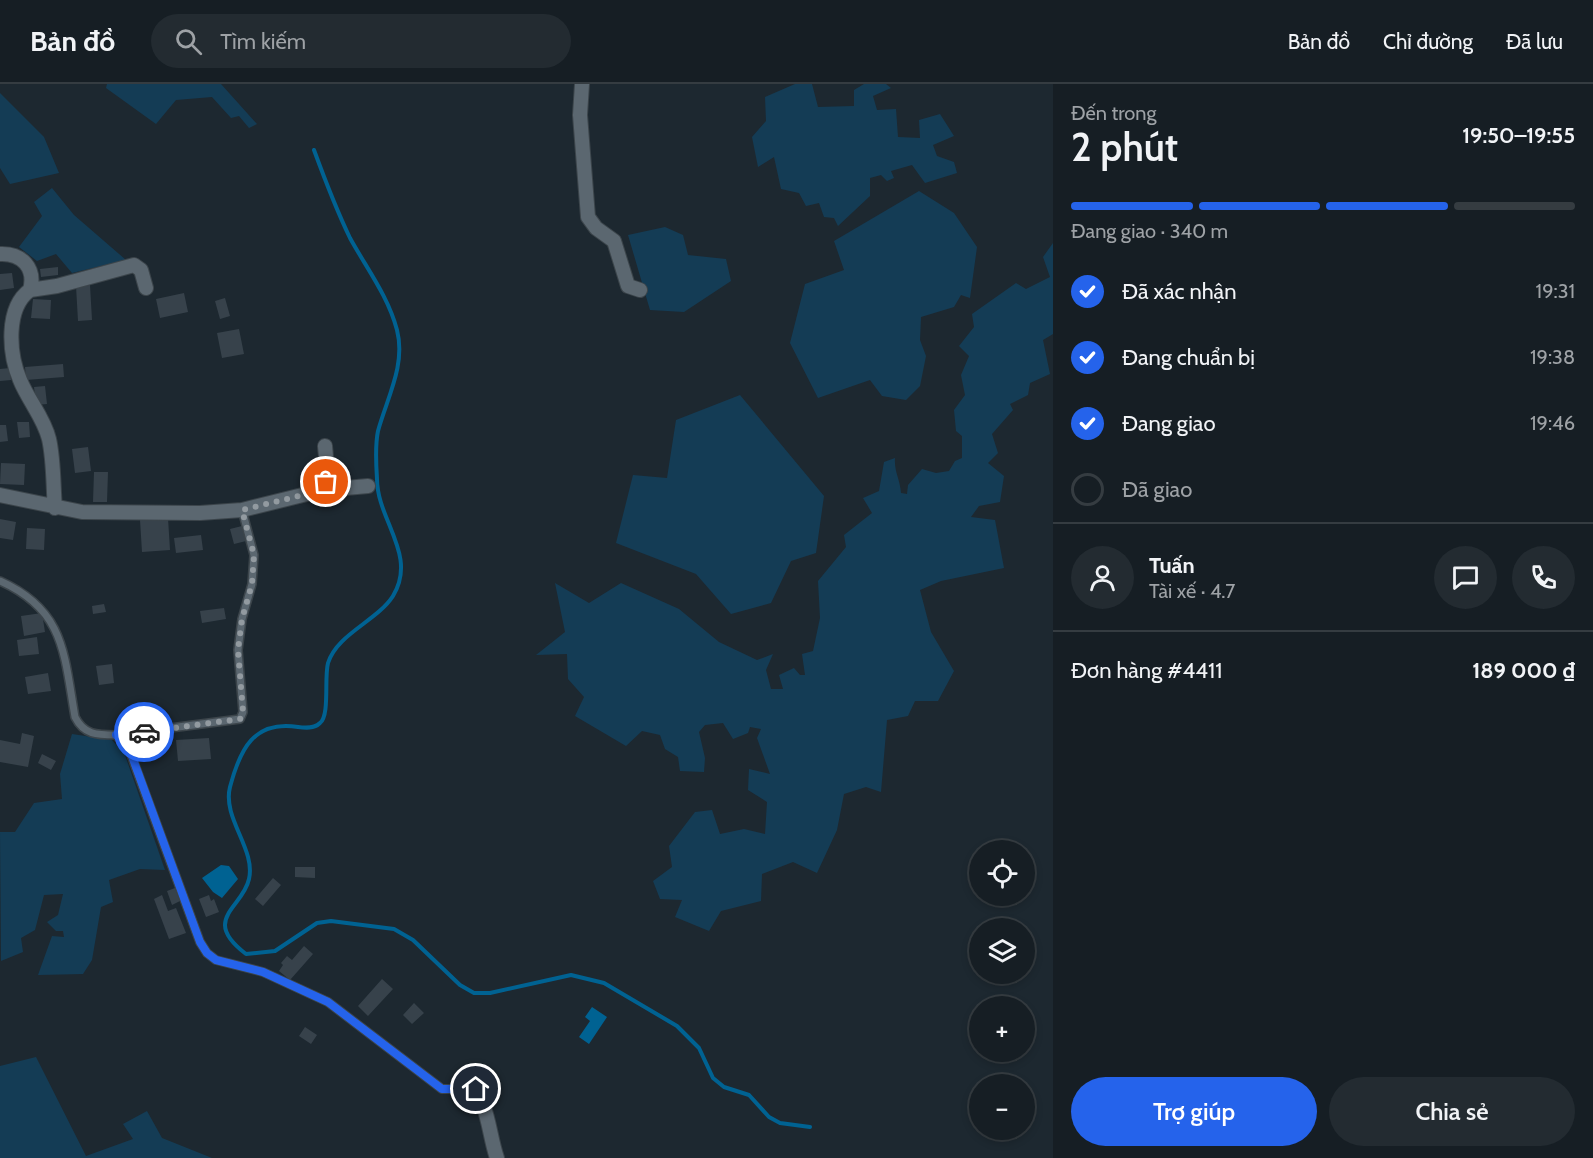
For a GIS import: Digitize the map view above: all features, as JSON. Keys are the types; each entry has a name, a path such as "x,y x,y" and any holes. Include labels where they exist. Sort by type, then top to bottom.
{"street":[{"path":"582,84 580,115 588,217 596,228 614,241 628,286 640,290"},
{"path":"0,254 17,256 26,263 31,273 30,290"},
{"path":"55,508 49,438 20,380 14,360 14,309 18,300 30,290 57,286 134,266 141,270 146,288"},
{"path":"323,490 327,468 325,446"},
{"path":"0,497 55,508 129,514 242,510 323,490 368,486"},
{"path":"466,1081 476,1089 488,1121 497,1158"}],"lane":[{"path":"0,581 20,590 34,600 51,621 64,652 75,717 80,726 95,735 116,735 240,719 243,712 238,650 242,619 252,584 254,555 242,510"},
{"path":"116,735 129,748 200,942 207,953 216,960 263,972 328,1002 442,1089 451,1089 466,1081"}],"shaded area":[{"path":"107,84 221,84 257,124 249,128 239,116 231,118 212,97 176,100 156,124 106,88"},
{"path":"795,84 812,84 818,107 854,106 854,90 864,84 886,84 891,88 873,96 877,110 896,109 898,137 920,138 919,120 940,114 954,136 933,145 937,156 954,162 957,173 925,183 912,165 891,171 894,178 887,181 881,175 870,178 870,196 838,226 834,218 824,217 819,203 806,206 799,193 781,189 774,157 758,167 752,137 766,121 765,97"},
{"path":"0,93 44,137 59,173 10,184 0,168"},
{"path":"52,188 74,215 126,260 72,273 56,254 37,261 19,247 42,216 34,202"},
{"path":"919,191 954,213 977,247 970,298 961,295 954,307 921,317 920,340 926,356 920,386 906,400 882,396 870,380 818,398 790,343 805,284 844,270 834,241"},
{"path":"665,227 683,235 688,255 726,259 731,281 684,312 650,310 628,235"},
{"path":"1053,243 1053,334 1043,340 1050,374 1030,383 1028,395 1010,404 1013,410 992,434 998,453 988,463 1004,476 1000,502 979,506 971,517 995,520 1004,568 941,581 920,590 931,632 954,671 938,701 915,701 908,716 887,720 881,792 866,787 844,794 837,830 817,873 793,862 762,874 761,901 721,911 709,931 675,917 682,900 660,899 653,881 672,867 669,846 695,812 712,810 720,834 744,829 765,834 767,802 748,790 749,769 770,774 757,738 761,729 750,727 748,733 733,739 723,723 705,725 699,732 705,758 704,772 680,771 678,757 665,749 660,735 642,731 626,746 575,716 584,697 568,679 567,654 536,655 565,632 555,583 589,603 621,583 679,609 719,642 757,660 773,654 766,670 771,689 783,689 779,675 794,668 800,675 805,675 802,654 813,651 820,618 818,581 846,547 844,535 872,513 863,498 879,491 884,462 895,458 901,493 907,494 908,485 922,469 936,473 949,471 955,461 962,458 962,436 956,431 954,410 965,395 961,375 969,356 959,346 974,327 972,314 1016,283 1026,289 1050,277 1043,257"},
{"path":"740,395 824,496 816,553 791,561 771,603 731,614 696,574 616,543 633,475 667,478 676,420"},
{"path":"72,734 112,740 125,755 165,870 140,869 109,880 113,902 101,907 92,960 83,974 38,975 52,936 64,937 63,931 56,931 47,922 58,915 63,894 44,895 35,930 21,938 23,952 1,961 0,832 15,832 34,803 62,799 60,774"},
{"path":"36,1057 86,1156 133,1139 123,1124 147,1111 162,1138 212,1158 0,1158 0,1066"}],"water":[{"path":"221,865 229,866 238,879 222,898 213,892 202,878"},
{"path":"592,1007 607,1017 589,1044 579,1037 590,1021 585,1017"}],"building":[{"path":"58,267 58,275 41,277 40,269"},
{"path":"12,273 14,288 0,290 0,274"},
{"path":"90,285 92,320 78,321 76,286"},
{"path":"184,293 188,312 160,318 156,299"},
{"path":"225,298 230,316 220,319 215,301"},
{"path":"33,299 51,300 50,319 31,318"},
{"path":"239,329 244,354 222,358 217,333"},
{"path":"63,364 64,377 26,380 25,367"},
{"path":"10,368 11,380 0,381 0,369"},
{"path":"45,386 47,404 36,405 34,387"},
{"path":"17,422 29,422 30,437 19,438"},
{"path":"0,425 6,425 8,441 0,442"},
{"path":"88,447 91,471 75,473 72,449"},
{"path":"1,463 25,464 24,485 0,484"},
{"path":"94,472 108,472 107,502 93,502"},
{"path":"168,518 170,550 142,552 140,520"},
{"path":"0,519 16,522 13,540 0,538"},
{"path":"242,526 246,541 234,544 230,529"},
{"path":"27,528 45,529 44,550 26,549"},
{"path":"201,535 203,550 176,553 174,538"},
{"path":"104,604 106,612 93,614 92,606"},
{"path":"224,608 226,619 202,623 200,611"},
{"path":"42,613 45,632 24,636 21,616"},
{"path":"37,637 39,654 19,656 17,640"},
{"path":"112,664 114,683 99,685 96,666"},
{"path":"48,673 51,691 28,694 25,677"},
{"path":"22,733 34,736 28,767 0,762 0,740 20,744"},
{"path":"209,738 211,759 178,761 176,740"},
{"path":"42,754 56,761 51,770 38,763"},
{"path":"295,867 315,867 315,878 295,877"},
{"path":"273,878 281,885 263,906 255,899"},
{"path":"175,888 180,901 172,905 167,891"},
{"path":"162,895 168,911 176,908 186,933 169,939 154,899"},
{"path":"209,895 211,901 214,899 219,912 206,917 199,899"},
{"path":"304,946 313,954 290,980 279,971 283,965 281,963 287,956 292,960"},
{"path":"382,979 393,989 368,1016 358,1006"},
{"path":"414,1003 424,1013 412,1024 403,1015"},
{"path":"305,1027 317,1035 311,1044 299,1036"}],"waterway":[{"path":"314,150 350,238 383,294 397,330 399,343 397,369 378,431 376,455 379,494 399,552 401,566 399,581 393,596 386,605 348,636 333,653 328,663 325,712 320,723 309,728 283,726 270,728 251,740 244,749 234,773 229,799 234,822 248,856 249,879 228,914 225,923 226,932 246,954 275,951 317,923 331,921 394,929 413,940 460,985 474,993 490,993 571,975 604,983 677,1026 699,1048 713,1078 724,1087 749,1095 769,1117 780,1123 810,1127"}],"way so far":[{"path":"144,732 240,719 243,712 238,650 242,619 252,584 254,555 242,510 323,490 326,482"}],"route":[{"path":"144,732 116,735 129,748 200,942 207,953 216,960 263,972 328,1002 360,1024 442,1089 451,1089 466,1081 476,1089"}]}
